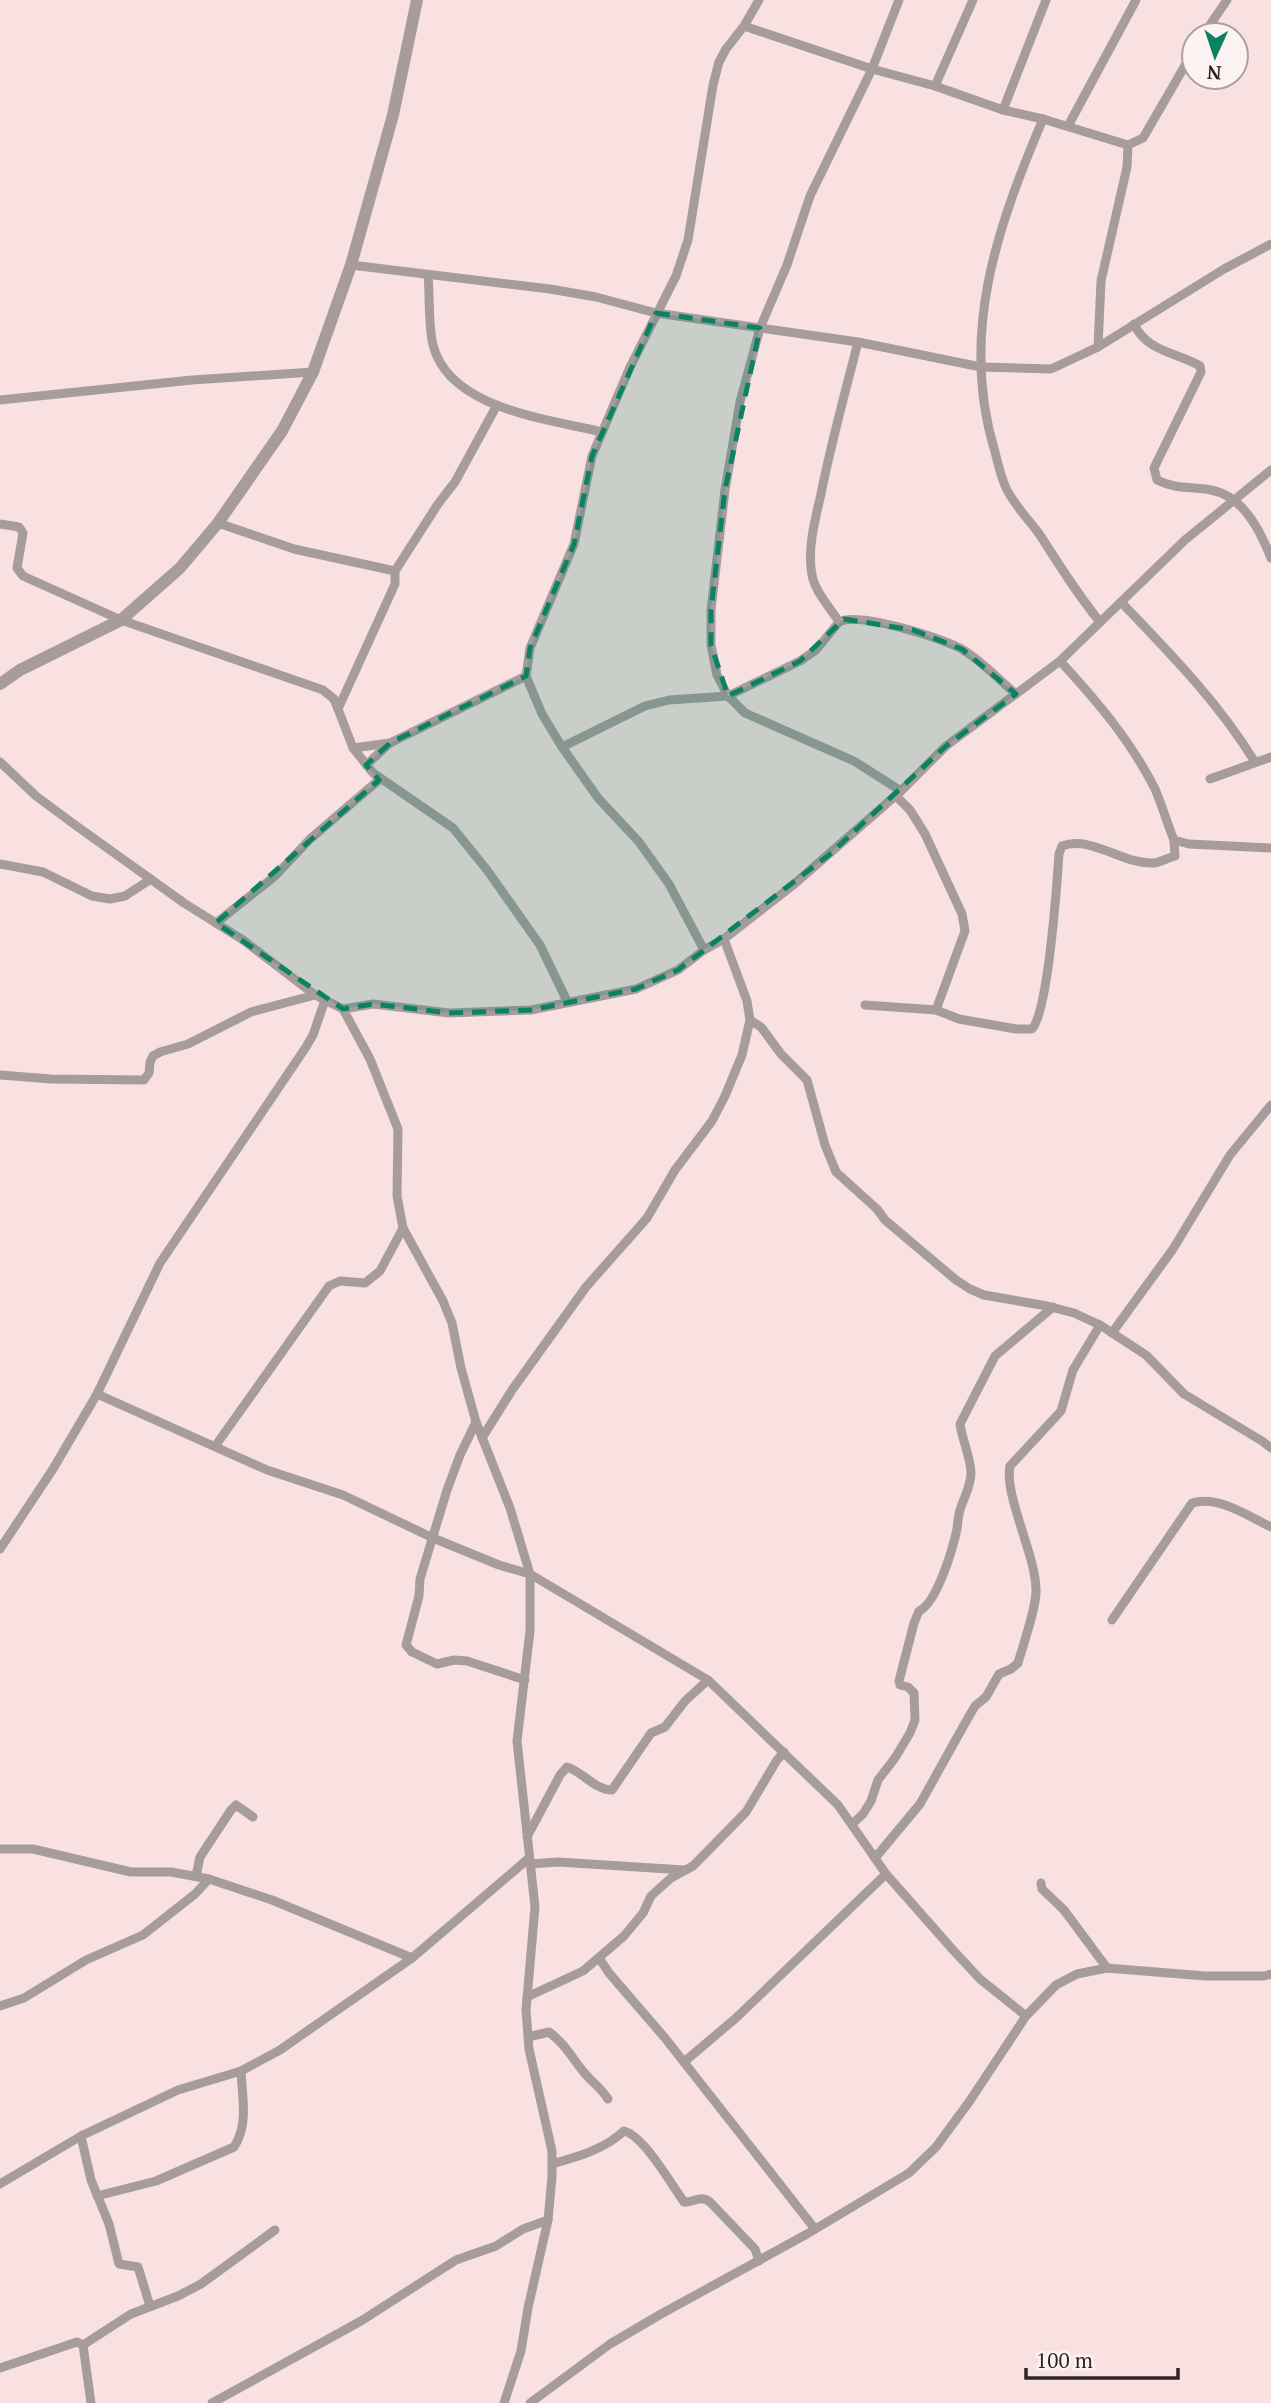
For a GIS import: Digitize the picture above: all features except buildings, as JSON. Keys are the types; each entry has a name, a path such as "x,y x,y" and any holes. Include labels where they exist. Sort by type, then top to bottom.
{"street":[{"path":"0,684 20,670 121,620 180,568 218,523 282,431 313,372 351,265 393,115 417,0"},
{"path":"704,950 668,884 639,842 598,798 562,747 542,714 526,676 530,648 574,544 592,456 656,313 676,276 688,240 719,62 759,0"},
{"path":"899,0 872,69 810,196 787,265 760,328 740,402 725,490 711,610 711,645 717,675 728,696 745,713 854,761 899,794 925,834 962,914 965,931 936,1010"},
{"path":"936,86 973,0"},
{"path":"1003,110 1046,0"},
{"path":"1068,126 1136,0"},
{"path":"1213,21 1227,0"},
{"path":"744,26 872,69 936,86 1003,110 1043,119 1128,145 1143,138 1180,74"},
{"path":"1043,119 1016,185 984,297 979,356 983,403 1006,488 1075,591 1100,622"},
{"path":"1098,347 1101,281 1127,167 1128,145"},
{"path":"351,265 573,293 656,313 858,342 981,367 1051,369 1098,347 1224,269 1271,244"},
{"path":"428,275 433,346 446,372 457,384 516,412 602,432"},
{"path":"1134,324 1139,336 1147,343 1191,361 1200,366 1201,372 1154,467 1157,480 1171,487 1213,490 1234,498 1260,532 1271,558"},
{"path":"839,622 816,586 811,556 813,530 830,449 858,342"},
{"path":"0,400 192,380 313,372"},
{"path":"338,709 395,584 395,571 455,482 497,405"},
{"path":"343,1009 373,1004 449,1013 531,1010 636,989 678,970 724,939 829,855 899,794 946,746 1060,661 1185,540 1271,470"},
{"path":"218,523 294,548 395,571"},
{"path":"0,524 19,527 23,533 17,568 23,576 121,620 323,690 334,699 354,748 366,765 380,779 439,816 453,828 509,900 540,945 567,1001"},
{"path":"1121,602 1207,693 1255,762"},
{"path":"562,747 645,706 668,700 728,696 800,661 816,650 844,619 860,619 913,630 962,649 1016,694"},
{"path":"865,1005 936,1010 959,1019 1032,1029 1037,1023 1045,992 1062,846 1090,846 1155,863 1175,856 1174,840 1155,789 1102,706 1060,661"},
{"path":"366,765 390,743 526,676"},
{"path":"354,748 390,743"},
{"path":"1210,779 1271,757"},
{"path":"0,762 36,796 150,879 243,940 315,995 343,1009 370,1059 398,1129 397,1196 403,1228 452,1323 476,1422 510,1508 530,1574 530,1631 517,1741 535,1907 527,1997 528,2037 546,2120 552,2164 548,2220 521,2351 504,2403"},
{"path":"216,923 275,876 310,839 380,779"},
{"path":"1174,840 1189,844 1271,848"},
{"path":"0,864 43,872 92,896 110,899 125,896 150,879"},
{"path":"482,1438 512,1390 586,1287 647,1218 675,1170 712,1121 737,1069 750,1020 747,1001 724,939"},
{"path":"0,1075 51,1079 144,1080 149,1073 153,1056 160,1052 188,1044 251,1012 315,995"},
{"path":"0,1549 53,1469 97,1394 160,1263 306,1047 325,1000"},
{"path":"750,1020 761,1027 781,1054 807,1080 825,1145 836,1172 877,1209 885,1220 956,1280 984,1295 1074,1312 1100,1325 1146,1355 1184,1394 1271,1448"},
{"path":"1112,1333 1173,1249 1230,1155 1271,1105"},
{"path":"216,1445 329,1286 340,1281 365,1283 380,1271 403,1228"},
{"path":"852,1824 863,1814 871,1801 878,1780 895,1758 915,1720 914,1693 908,1687 900,1685 899,1681 914,1623 919,1611 925,1608 939,1584 957,1531 961,1506 970,1485 971,1468 960,1424 995,1356 1053,1307"},
{"path":"875,1857 920,1804 975,1706 986,1697 999,1674 1017,1663 1036,1600 1036,1588 1010,1483 1010,1466 1061,1411 1073,1370 1100,1325"},
{"path":"97,1394 267,1470 343,1495 433,1538 499,1565 530,1574 708,1680 838,1805 886,1874 980,1979 1026,2016"},
{"path":"476,1422 447,1490 420,1579 419,1596 407,1645 412,1652 437,1664 454,1660 467,1661 525,1680"},
{"path":"1112,1620 1192,1503 1203,1499 1214,1501 1271,1527"},
{"path":"527,1837 560,1775 567,1767 575,1769 605,1790 612,1790 651,1732 665,1727 685,1701 708,1680"},
{"path":"527,1997 583,1971 634,1926 651,1896 693,1866 746,1812 784,1752"},
{"path":"195,1876 200,1857 231,1810 236,1805 240,1806 253,1817"},
{"path":"1,1849 33,1849 131,1872 171,1872 209,1879 272,1900 412,1958"},
{"path":"0,2184 80,2136 178,2090 241,2071 280,2050 412,1958 529,1861 684,1870"},
{"path":"684,2062 736,2018 886,1874"},
{"path":"0,2006 24,1998 86,1960 143,1935 195,1894 209,1879"},
{"path":"1041,1883 1042,1889 1064,1910 1107,1968"},
{"path":"599,1958 815,2230"},
{"path":"530,2403 610,2344 815,2230 909,2173 936,2147 1026,2016 1056,1985 1077,1974 1107,1968 1205,1976 1271,1974"},
{"path":"528,2037 550,2032 568,2048 582,2071 596,2082 608,2099"},
{"path":"97,2196 156,2180 234,2147 240,2138 244,2120 241,2071"},
{"path":"552,2164 605,2144 624,2131 630,2132 643,2145 684,2202 705,2198 755,2249 758,2261"},
{"path":"80,2136 91,2180 109,2224 118,2264 138,2267 150,2306"},
{"path":"212,2403 360,2321 456,2260 496,2246 523,2229 548,2220"},
{"path":"83,2346 131,2314 201,2284 275,2230"},
{"path":"0,2368 77,2342 83,2346 91,2403"}],"highlighted area":[{"path":"656,313 760,328 725,490 711,610 711,645 728,696 800,661 844,619 913,630 962,649 1016,694 946,746 829,855 678,970 636,989 531,1010 449,1013 373,1004 343,1009 216,923 379,780 366,765 390,743 526,676 530,648 574,544 592,456"}]}
